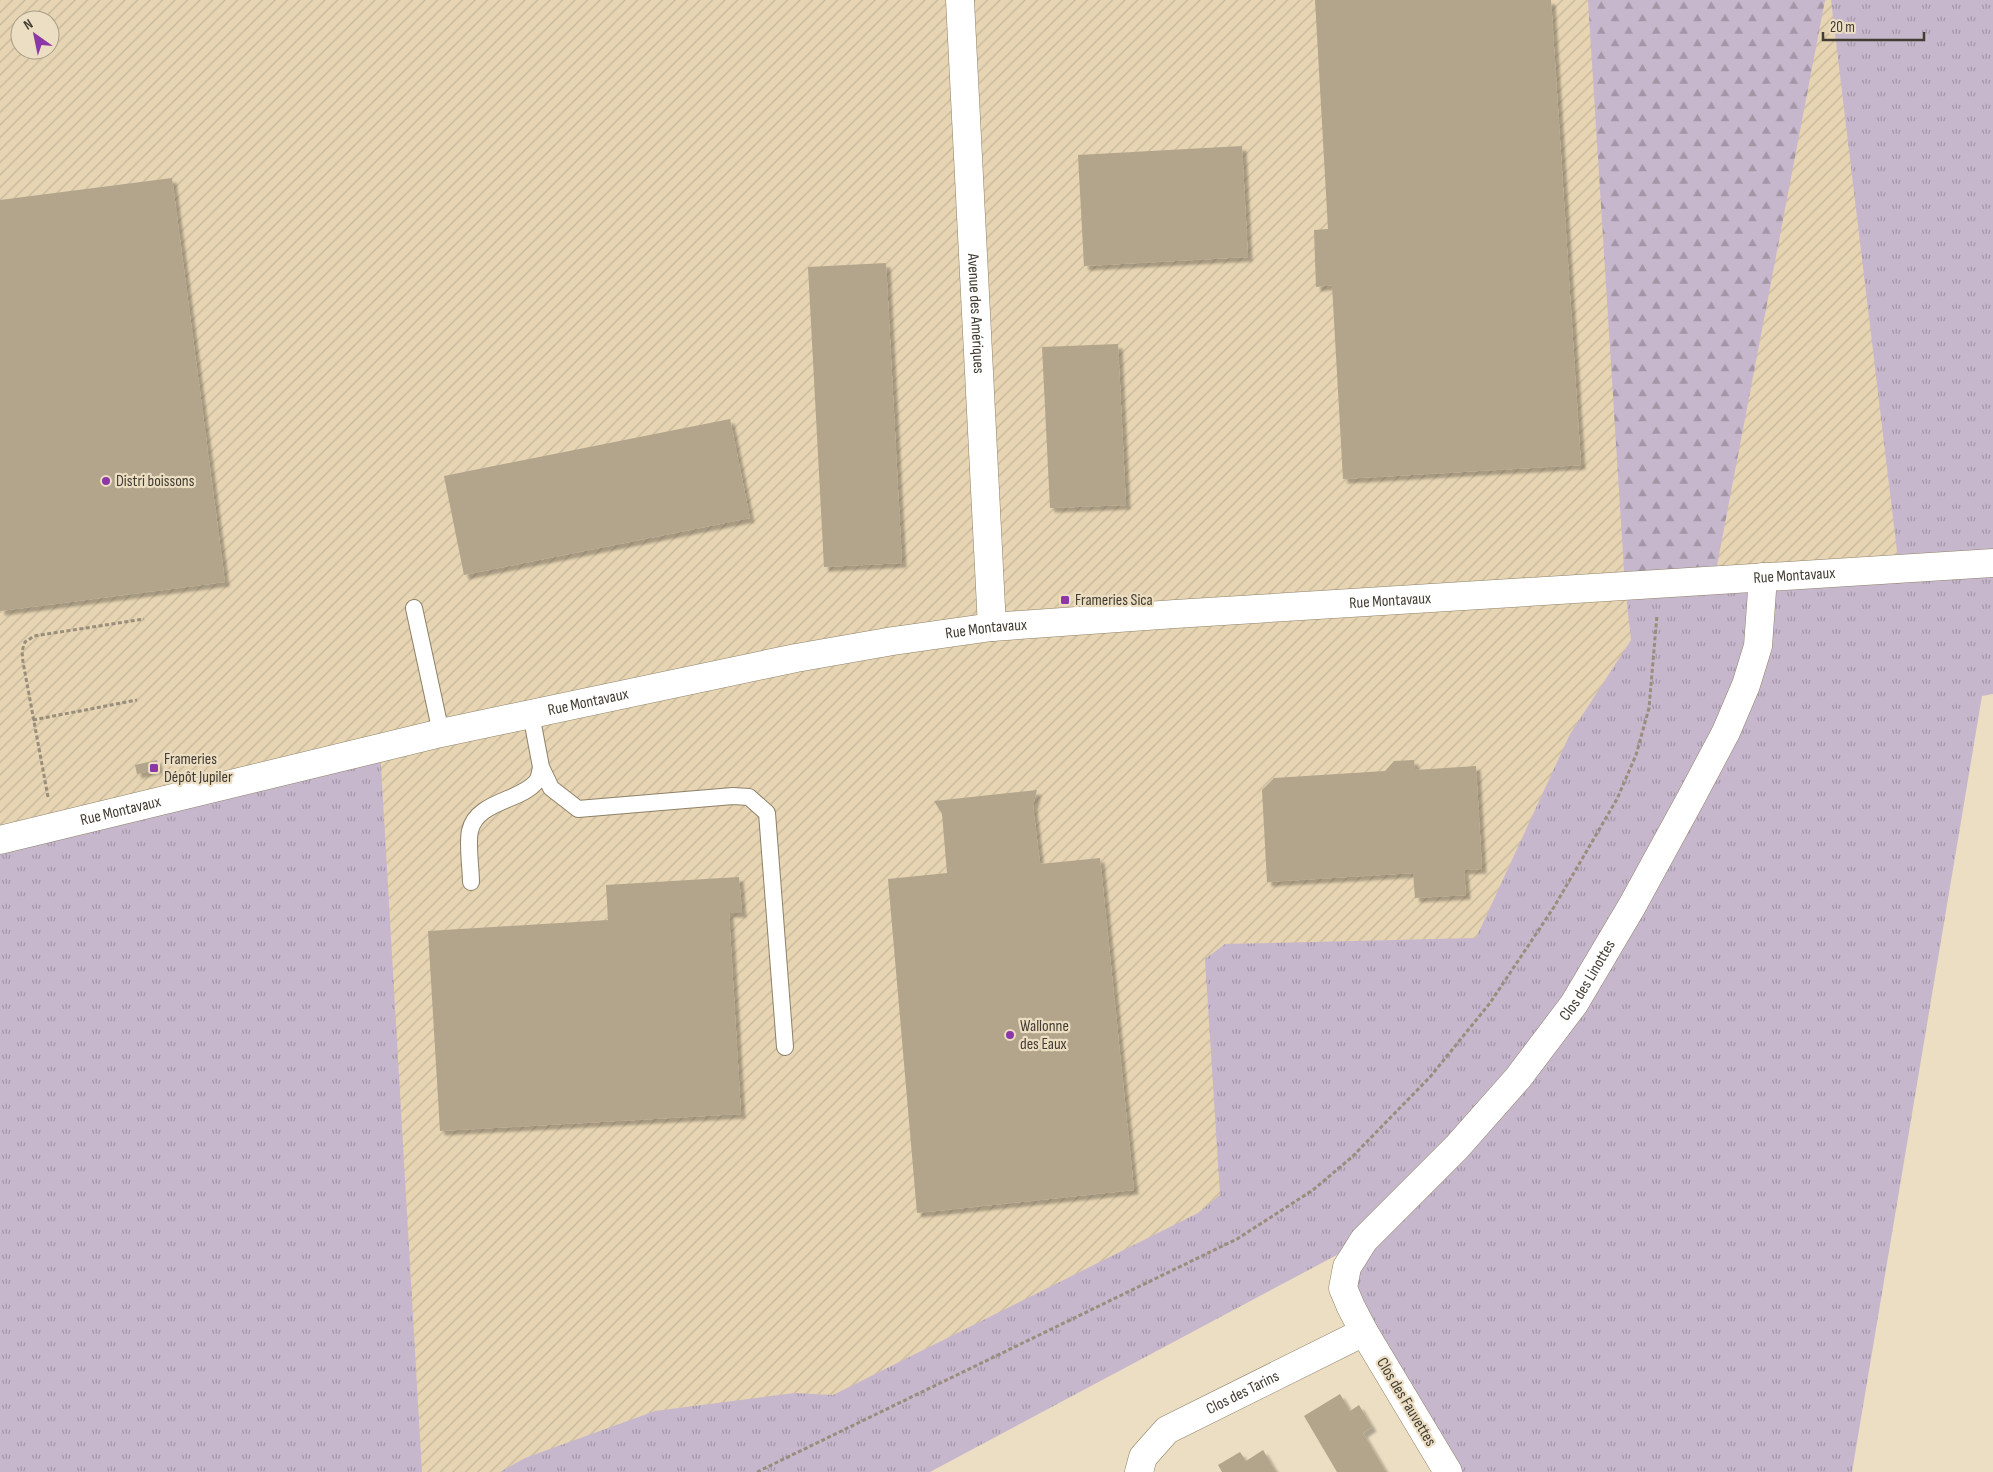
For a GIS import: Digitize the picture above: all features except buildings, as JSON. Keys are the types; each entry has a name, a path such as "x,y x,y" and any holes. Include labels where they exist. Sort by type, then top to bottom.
{"street":[{"name":"Avenue des Amériques","path":"960,0 992,627"},
{"name":"Rue Montavaux","path":"0,840 441,733 796,658 893,641 992,627 1993,562"},
{"name":"Clos des Linottes","path":"1364,1332 1344,1288 1347,1267 1364,1240 1457,1147 1518,1078 1574,1004 1632,906 1726,732 1746,685 1758,646 1763,577"},
{"name":"Clos des Tarins","path":"1139,1472 1143,1457 1167,1430 1364,1332"},
{"name":"Clos des Fauvettes","path":"1364,1332 1448,1472"}],"lane":[{"path":"414,608 441,733"},
{"path":"532,714 541,768 551,788 578,809 733,796 749,797 767,812 785,1047"},
{"path":"472,882 470,831 476,818 496,804 529,788 537,781 541,768"}],"path":[{"path":"757,1472 1237,1239 1313,1190 1352,1157 1430,1077 1490,1002 1554,907 1617,799 1636,755 1649,708 1660,583"},
{"path":"53,827 22,662 25,642 34,636 144,619"},
{"path":"33,720 137,700"}],"shaded area":[{"path":"0,0 1993,0 1993,561 1388,1217 926,1472 0,1472"}],"green space":[{"path":"1588,0 1825,0 1714,581 1625,586"},
{"path":"1831,0 1993,0 1993,694 1982,696 1852,1472 1448,1472 1351,1307 1363,1241 930,1472 500,1472 525,1458 655,1411 794,1393 833,1395 1198,1213 1220,1195 1205,959 1225,944 1476,938 1570,734 1631,640 1625,586 1899,568"},
{"path":"380,748 422,1472 0,1472 0,840"}],"place":[{"name":"Distri boissons","path":"106,481"},
{"name":"Frameries Sica","path":"1065,600"},
{"name":"Frameries Dépôt Jupiler","path":"154,768"},
{"name":"Wallonne des Eaux","path":"1010,1035"}]}
